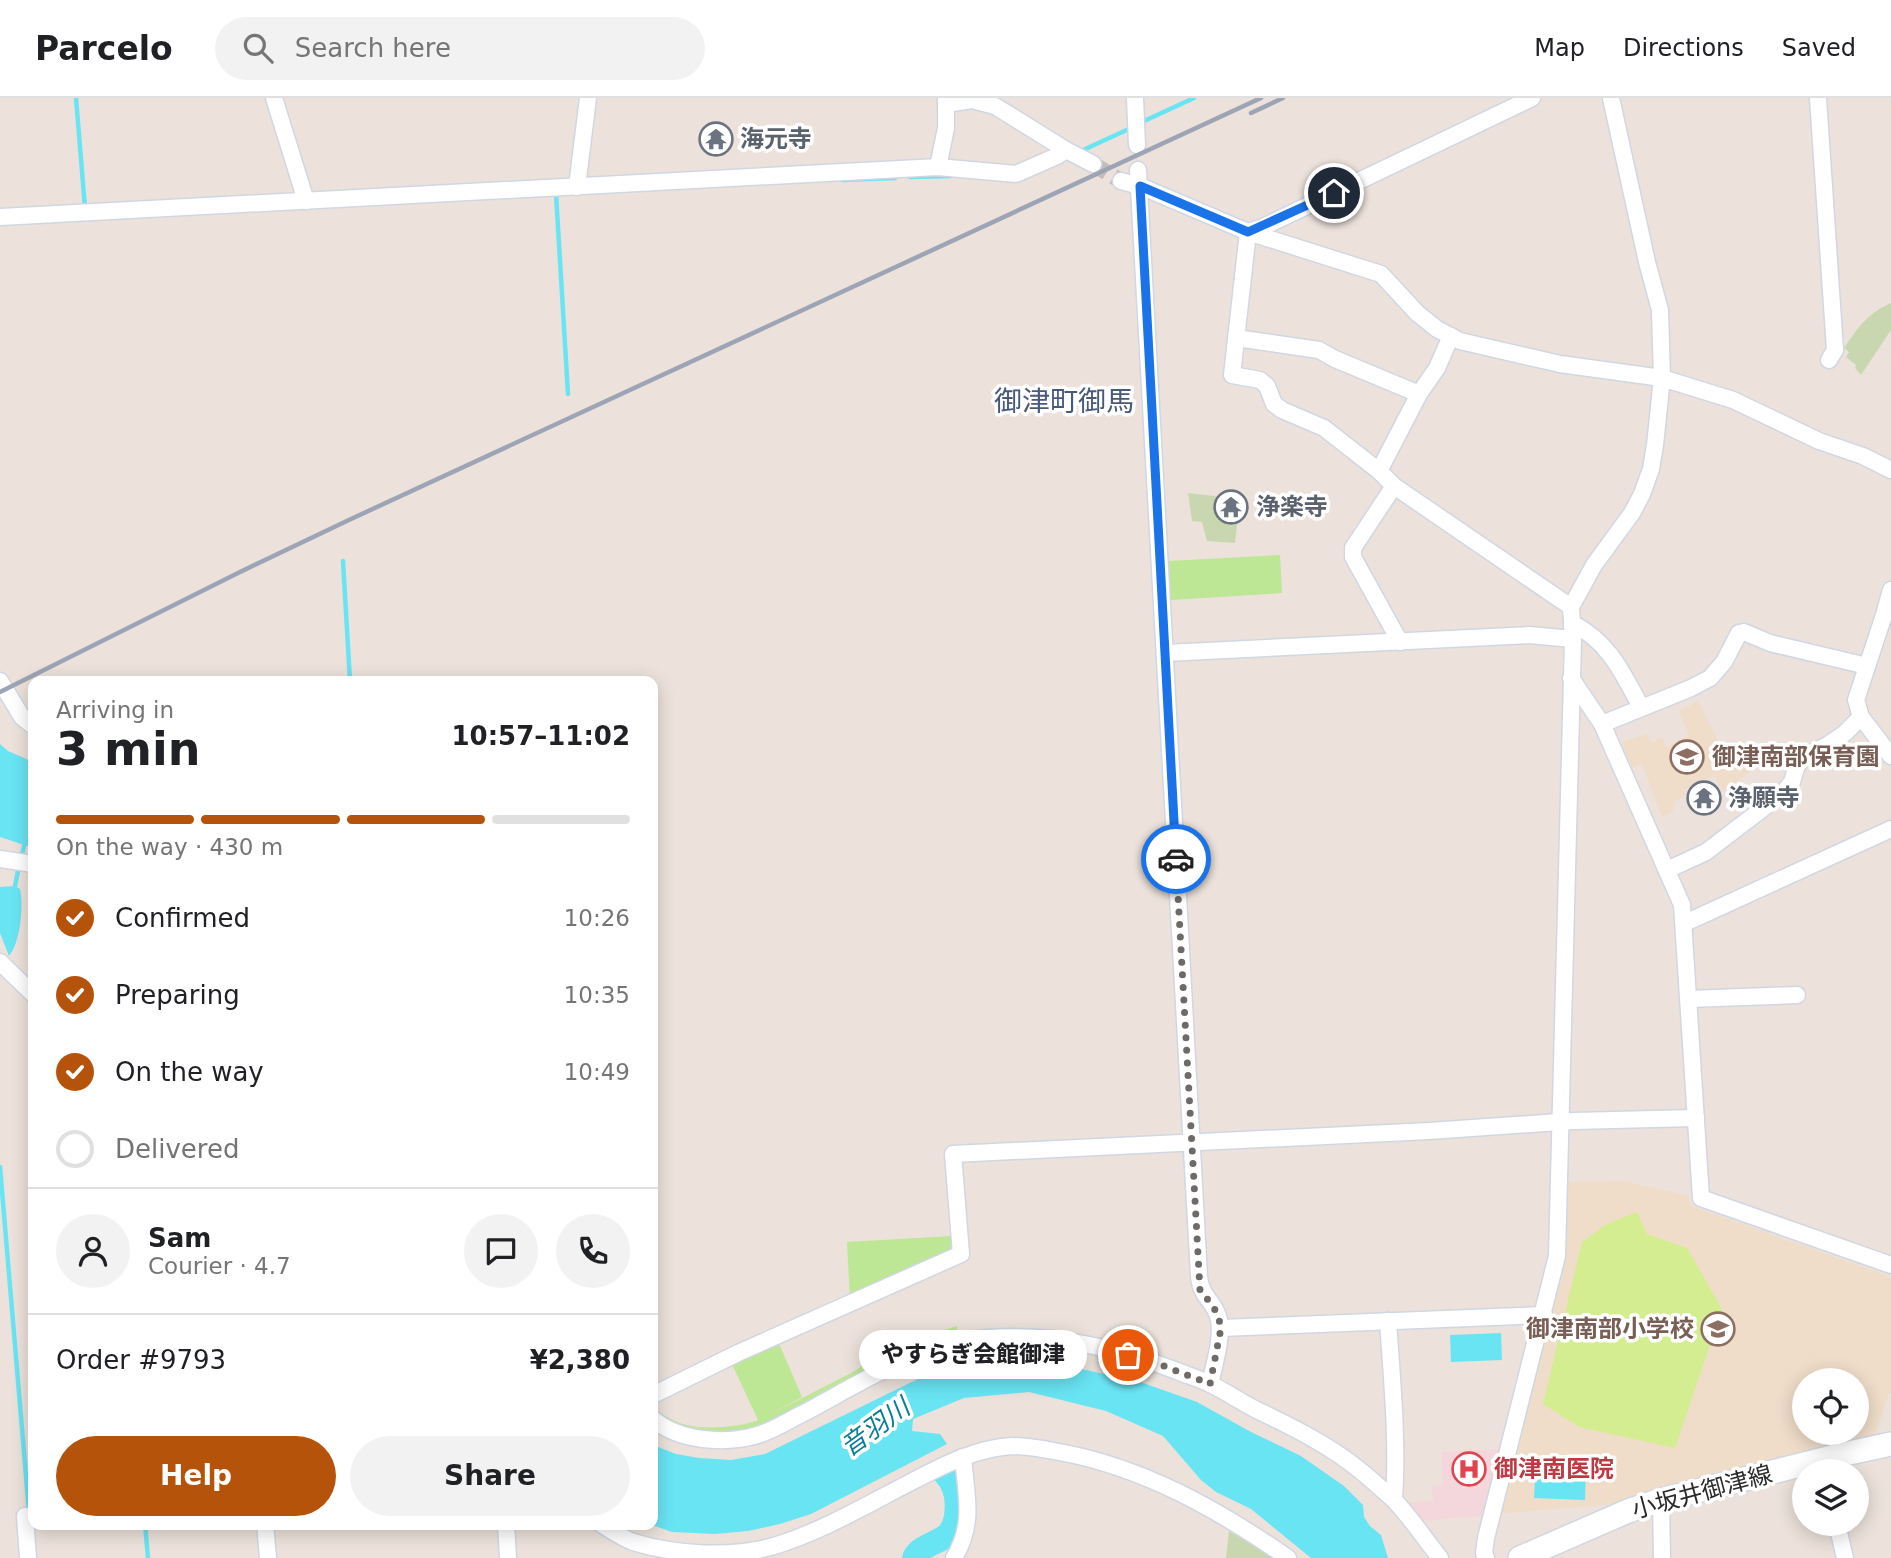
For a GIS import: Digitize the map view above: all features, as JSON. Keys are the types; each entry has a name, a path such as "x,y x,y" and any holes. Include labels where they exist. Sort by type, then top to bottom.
{"main road":[{"name":"小坂井御津線","path":"1851,1459 1891,1444"},
{"name":"小坂井御津線","path":"1520,1558 1628,1511 1661,1500 1792,1473"}],"street":[{"path":"274,98 306,201"},
{"path":"577,187 588,98"},
{"path":"1135,98 1137,145"},
{"path":"1248,232 1532,98"},
{"path":"1486,1558 1483,1553 1486,1538 1558,1256 1572,623 1594,565 1632,513 1642,494 1651,469 1662,378 1660,310 1611,98"},
{"path":"1818,98 1835,350 1829,360"},
{"path":"939,167 946,128 946,101 972,100 995,106 1093,164"},
{"path":"0,217 939,167 1016,174 1066,150"},
{"path":"1139,178 1200,1290 1218,1315 1221,1328 1210,1384"},
{"path":"1121,181 1139,178 1248,232 1381,274 1417,313 1437,329 1460,341 1560,364 1662,378 1733,400 1819,441 1863,456 1891,470"},
{"path":"1248,232 1232,374 1260,380 1267,386 1274,404 1324,428 1394,486 1592,636 1616,660 1641,707"},
{"path":"1379,471 1419,394 1437,368 1451,336"},
{"path":"1236,338 1319,350 1419,394"},
{"path":"1394,486 1353,548 1353,557 1400,642"},
{"path":"1891,590 1856,700 1861,717 1891,756"},
{"path":"1166,653 1530,635 1572,623"},
{"path":"1602,724 1710,678 1724,662 1739,633 1744,632 1770,643 1867,666"},
{"path":"1571,678 1602,724 1682,905 1701,1198 1891,1265"},
{"path":"0,681 22,717 28,722"},
{"path":"1667,870 1706,852 1783,793 1792,782 1803,757 1845,733 1861,717"},
{"path":"1685,923 1891,829"},
{"path":"0,859 28,863"},
{"path":"0,962 28,989"},
{"path":"1689,999 1797,995"},
{"path":"658,1393 738,1353 961,1254 953,1154 1561,1122 1696,1118"},
{"path":"1221,1328 1544,1315"},
{"path":"1388,1321 1393,1404 1394,1500"},
{"path":"658,1423 695,1437 718,1440 755,1436 914,1356 966,1341 1023,1336 1062,1340 1151,1361 1210,1384 1260,1412 1300,1430 1335,1451 1394,1500 1440,1558"},
{"path":"612,1530 631,1541 689,1557 736,1553 781,1544 808,1534 962,1457 992,1448 1031,1447 1115,1465 1157,1482 1257,1536 1288,1558"},
{"path":"954,1558 966,1534 968,1515 962,1457"},
{"path":"1661,1500 1662,1558"},
{"path":"25,1516 28,1558"},
{"path":"266,1530 268,1558"},
{"path":"506,1530 508,1558"},
{"path":"1840,1536 1845,1558"}],"shaded area":[{"name":"御津南部保育園","path":"1698,701 1723,751 1740,744 1754,770 1722,791 1715,775 1685,789 1687,795 1674,802 1673,811 1662,817 1642,764 1632,768 1621,742 1647,734 1651,743 1662,737 1667,747 1689,735 1679,711"},
{"name":"御津南部小学校","path":"1624,1181 1690,1196 1691,1206 1891,1277 1891,1393 1873,1440 1869,1441 1869,1368 1792,1368 1792,1445 1850,1445 1677,1483 1615,1504 1498,1514 1566,1182"},
{"name":"御津南医院","path":"1502,1449 1485,1516 1420,1521 1408,1502 1433,1501 1432,1486 1443,1485 1441,1452"}],"green space":[{"path":"1891,303 1891,330 1861,375 1855,368 1856,365 1846,357 1849,352 1844,348 1864,321"},
{"path":"1188,493 1240,499 1235,543 1207,541 1202,522 1192,521"},
{"path":"1280,555 1282,593 1171,600 1169,561"},
{"path":"1637,1212 1647,1234 1687,1248 1722,1309 1675,1448 1579,1427 1543,1404 1582,1242 1605,1225"},
{"path":"952,1236 953,1252 850,1299 847,1242"},
{"path":"957,1326 957,1334 911,1350 767,1424 708,1433 682,1427 658,1415 658,1410 673,1420 695,1427 723,1427 758,1420 731,1362 777,1339 802,1397 769,1415 901,1344"},
{"path":"1229,1531 1275,1558 1226,1558"}],"water":[{"path":"0,744 8,751 28,760 28,846 0,837"},
{"path":"15,886 20,889 21,914 16,942 9,956 0,933 0,887"},
{"path":"1501,1333 1502,1360 1451,1362 1450,1335"},
{"name":"音羽川","path":"1038,1359 1143,1383 1197,1402 1301,1456 1344,1486 1363,1505 1364,1517 1381,1535 1388,1558 1311,1558 1251,1509 1216,1492 1201,1480 1163,1436 1106,1411 1029,1392 964,1398 913,1419 912,1431 940,1434 947,1444 811,1514 748,1531 715,1534 672,1532 658,1527 658,1447 676,1454 699,1458 731,1460 765,1454 932,1372 956,1365"},
{"path":"1536,1459 1586,1461 1585,1500 1534,1498"}],"waterway":[{"path":"76,98 85,208"},
{"path":"1142,122 1194,98"},
{"path":"1081,151 1131,128"},
{"path":"910,177 951,176"},
{"path":"842,180 895,178"},
{"path":"556,194 568,394"},
{"path":"343,561 350,676"},
{"path":"22,855 24,846"},
{"path":"15,886 18,871"},
{"path":"0,1167 28,1500"},
{"path":"914,1558 924,1548 946,1536 953,1526 956,1497 951,1482 942,1470"},
{"path":"146,1530 148,1558"}],"tunnel":[{"path":"1093,164 1121,181"}],"railway":[{"path":"32,676 351,519 1261,98"},
{"path":"1251,113 1283,98"},
{"path":"0,692 28,678"}],"way so far":[{"path":"1128,1355 1210,1384 1221,1328 1218,1315 1200,1290 1176,859"}],"place":[{"name":"海元寺","path":"716,139"},
{"name":"浄楽寺","path":"1231,507"},
{"name":"御津南部保育園","path":"1687,757"},
{"name":"浄願寺","path":"1704,798"},
{"name":"御津南部小学校","path":"1718,1329"},
{"name":"やすらぎ会館御津","path":"1128,1355"},
{"name":"御津南医院","path":"1469,1469"}],"district":[{"name":"御津町御馬","path":"1064,401"}],"route":[{"path":"1176,859 1140,186 1248,232 1334,193"}]}
